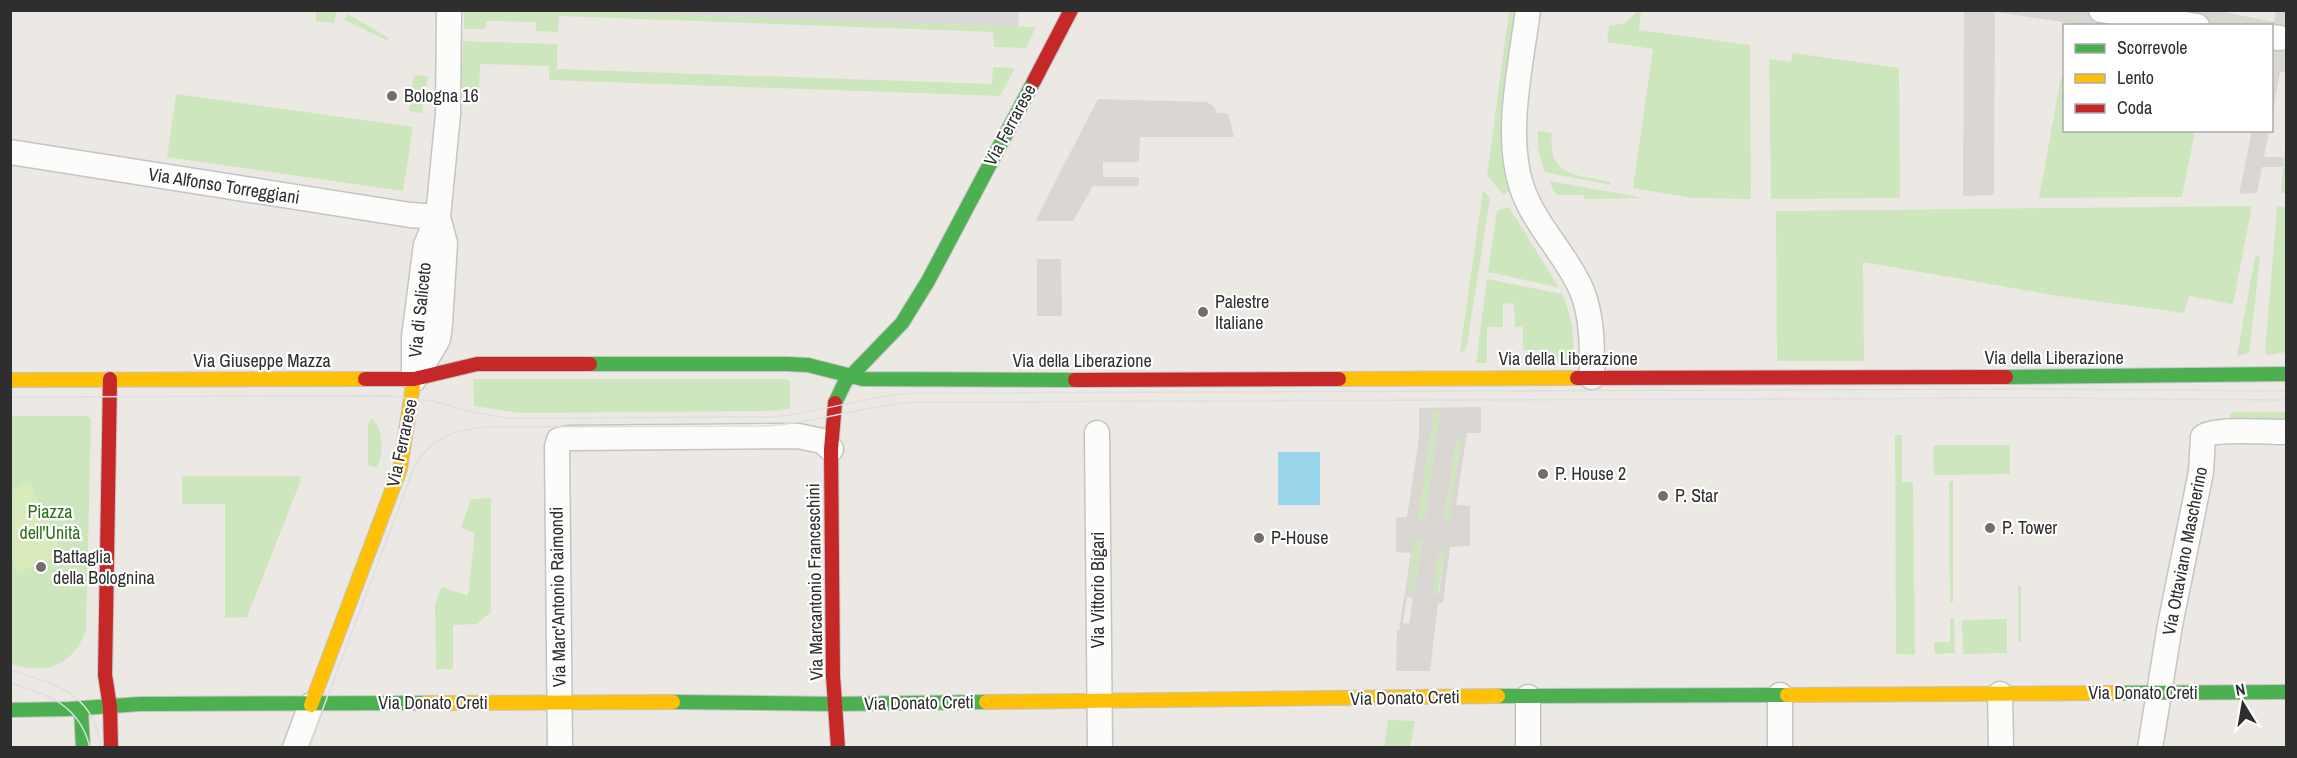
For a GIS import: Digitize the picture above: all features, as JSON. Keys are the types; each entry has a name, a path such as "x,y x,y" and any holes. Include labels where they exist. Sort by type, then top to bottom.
{"main road":[{"name":"Via Ferrarese","path":"311,705 400,469 414,379 429,378 467,365 477,364 787,364 815,367 849,376 885,343 902,323 928,282 1071,10"},
{"name":"Via Ferrarese","path":"903,293 949,240"},
{"path":"902,323 908,343"},
{"name":"Via Ferrarese","path":"815,367 839,358"},
{"path":"916,366 932,380"},
{"name":"Via della Liberazione","path":"849,376 870,379 932,380 2286,374"},
{"name":"Via Marcantonio Franceschini","path":"838,747 835,704 831,449 837,396 849,376"},
{"name":"Via Giuseppe Mazza","path":"110,379 414,379"},
{"path":"10,380 110,379 105,675 110,706 111,747"},
{"path":"82,747 84,709 100,694 105,675"},
{"name":"Via Donato Creti","path":"311,705 791,702 835,704 2286,692"},
{"path":"10,710 84,709 140,704 311,705"}],"street":[{"name":"Via di Saliceto","path":"414,379 438,339 440,324 445,243 438,217 448,114 449,10"},
{"path":"1528,10 1515,125 1516,157 1525,195 1583,293 1591,326 1592,377"},
{"path":"2101,10 2185,24"},
{"name":"Via Alfonso Torreggiani","path":"10,152 410,215 438,217"},
{"name":"Via Ottaviano Mascherino","path":"2150,747 2170,625 2201,472 2205,435 2221,432 2286,432"},
{"name":"Via Vittorio Bigari","path":"1097,433 1100,747"},
{"name":"Via Marc'Antonio Raimondi","path":"560,747 557,447 559,440 563,438 798,436 822,441 831,449"},
{"path":"2000,694 2001,747"},
{"path":"1780,695 1780,747"},
{"path":"1528,697 1528,747"},
{"name":"Via Ferrarese","path":"295,747 311,705"}],"shaded area":[{"path":"2213,10 2274,22 2276,11 2286,11 2286,72 2280,72 2273,110 2273,24 2075,24 1995,12 1994,195 1963,196 1964,11"},
{"path":"578,11 1019,11 1018,27"},
{"path":"1098,99 1207,102 1214,107 1217,113 1228,113 1234,137 1140,137 1139,162 1103,162 1103,177 1139,177 1139,186 1093,186 1073,221 1037,221"},
{"path":"2252,132 2269,132 2264,157 2284,157 2283,167 2262,167 2257,193 2239,194"},
{"path":"1037,259 1061,259 1062,316 1037,316"},
{"path":"1481,407 1481,433 1467,433 1456,505 1470,506 1470,546 1450,547 1443,603 1438,603 1430,671 1396,671 1397,630 1399,630 1411,553 1396,552 1396,518 1407,517 1419,438 1419,408","holes":["1434,412 1440,412 1425,518 1418,520","1461,438 1448,524 1444,519 1456,440","1422,538 1414,591 1408,590 1415,540","1444,551 1439,594 1433,595 1438,554","1407,597 1413,598 1409,624 1403,623"]}],"green space":[{"path":"316,11 337,11 334,23 316,21"},
{"path":"464,11 578,11 1036,27 1026,48 994,47 993,32 559,16 558,32 536,31 536,22 486,21 485,29 464,29"},
{"path":"1509,11 1515,11 1502,102 1501,147 1509,192 1503,194 1487,176"},
{"path":"1637,12 1641,13 1639,30 1750,45 1751,199 1693,198 1633,188 1653,49 1607,42 1609,26 1625,23"},
{"path":"348,14 389,38 388,41 344,20"},
{"path":"463,41 557,44 557,69 992,84 993,67 1015,68 1000,96 549,80 549,66 480,64 479,89 461,88"},
{"path":"1793,53 1899,68 1900,198 1771,199 1769,59 1791,62"},
{"path":"414,75 428,76 422,113 409,111"},
{"path":"2061,77 2063,78 2063,132 2195,132 2182,197 2039,198"},
{"path":"176,94 413,127 403,191 167,157"},
{"path":"1538,131 1552,133 1554,159 1560,166 1576,175 1611,182 1611,185 1544,172 1538,148"},
{"path":"2286,132 2286,193 2281,193"},
{"path":"1549,181 1644,198 1584,199 1583,195 1556,195"},
{"path":"1483,190 1490,198 1467,345 1464,351 1460,352"},
{"path":"2252,206 2233,304 2189,296 2184,313 2058,296 1863,262 1864,361 1777,361 1776,211"},
{"path":"1509,207 1557,287 1488,272 1497,211"},
{"path":"2277,207 2286,207 2286,352 2269,355 2265,353"},
{"path":"2255,257 2260,258 2249,353 2237,356"},
{"path":"1487,279 1562,294 1568,309 1574,346 1569,360 1540,362 1540,350 1523,350 1523,327 1515,327 1514,303 1503,304 1503,327 1487,327 1487,363 1476,363"},
{"path":"473,379 785,379 790,381 790,409 520,413 474,406"},
{"path":"1434,412 1440,412 1425,518 1418,520"},
{"path":"2232,412 2286,412 2286,419 2231,419 2229,415"},
{"name":"Piazza dell'Unità","path":"10,416 88,416 91,420 86,630 74,652 57,665 47,668 11,664"},
{"path":"372,419 379,429 382,442 377,467 368,464 368,424"},
{"path":"1895,435 1902,435 1902,482 1913,482 1915,655 1896,654"},
{"path":"1461,437 1448,525 1444,520 1456,440"},
{"path":"1935,445 2010,445 2010,474 1934,475 1933,447"},
{"path":"182,476 300,476 301,480 247,617 225,618 225,504 182,504"},
{"path":"30,481 62,554 18,573 11,557 11,490"},
{"path":"1949,481 1953,481 1953,602 1950,602"},
{"path":"491,498 491,612 477,624 453,625 453,669 436,669 435,604 442,587 468,596 475,533 461,528 471,499"},
{"path":"1422,537 1414,591 1408,590 1415,540"},
{"path":"1444,551 1438,595 1432,595 1438,554"},
{"path":"2018,586 2021,586 2021,642 2018,642"},
{"path":"1950,618 1954,618 1955,653 1935,654 1934,642 1950,642"},
{"path":"2007,619 2007,653 1963,654 1962,620"},
{"path":"1388,720 1415,721 1410,747 1384,747"}],"water":[{"path":"1278,452 1320,452 1320,505 1278,505"}],"tram line":[{"path":"10,397 390,396 433,401 467,411 507,418 772,417 898,394 917,393 2030,389 2286,391"},
{"path":"308,748 414,468 420,457 436,442 466,430 489,427 767,426 915,402 2030,398 2286,400"},
{"path":"10,670 57,686 81,703 91,715 101,748"},
{"path":"10,683 49,697 70,711 79,721 90,748"}],"traffic: fast":[{"path":"835,403 845,382 902,323 928,281 1034,81"},
{"path":"590,364 787,364 808,365 863,379 1075,380"},
{"path":"2006,377 2286,374"},
{"path":"2112,693 2286,692"},
{"path":"1498,696 1787,695"},
{"path":"673,702 835,704 986,702"},
{"path":"10,710 140,704 425,703"},
{"path":"81,709 83,748"}],"traffic: slow":[{"path":"1339,379 1577,378"},
{"path":"10,380 365,379"},
{"path":"311,705 400,469 414,379"},
{"path":"1787,695 2112,693"},
{"path":"986,702 1498,696"},
{"path":"425,703 673,702"}],"traffic: jam":[{"path":"1034,81 1071,10"},
{"path":"365,379 414,379 477,364 590,364"},
{"path":"1577,378 2006,377"},
{"path":"110,379 105,675 110,707 111,748"},
{"path":"1075,380 1339,379"},
{"path":"835,403 831,449 833,676 838,748"}],"place":[{"name":"Bologna 16","path":"392,96"},
{"name":"Palestre Italiane","path":"1203,312"},
{"name":"P. House 2","path":"1543,474"},
{"name":"P. Star","path":"1663,496"},
{"name":"P. Tower","path":"1990,528"},
{"name":"P-House","path":"1259,538"},
{"name":"Battaglia della Bolognina","path":"41,567"}]}
